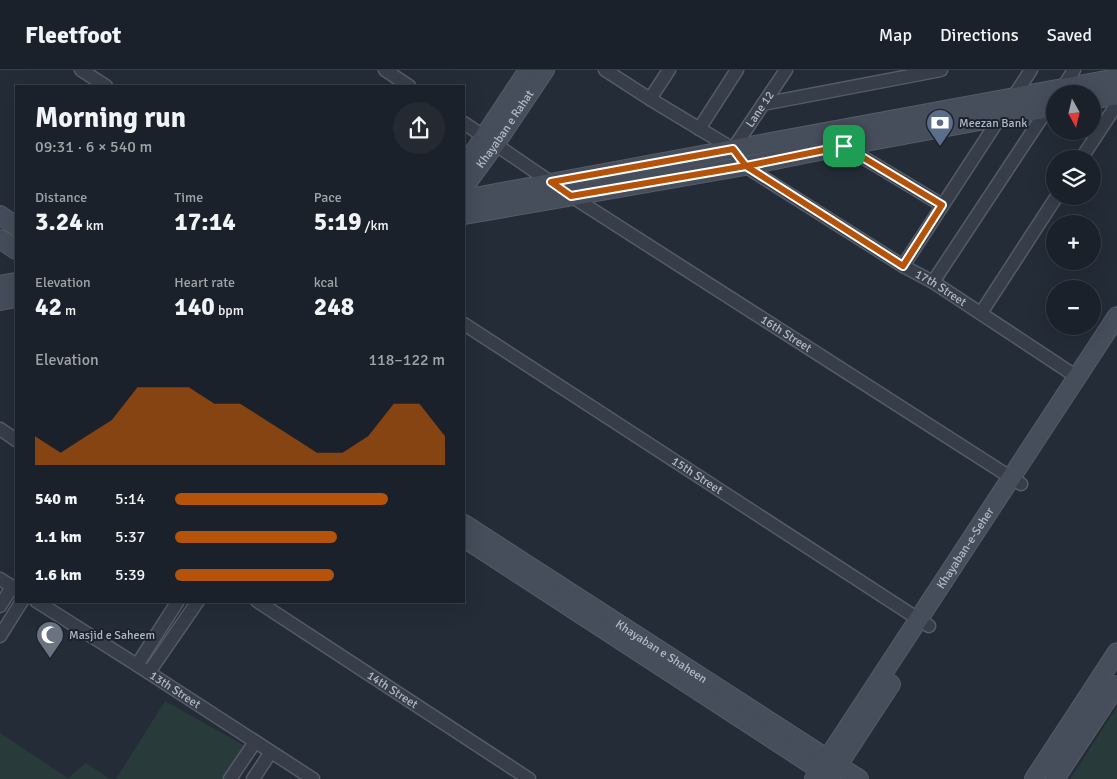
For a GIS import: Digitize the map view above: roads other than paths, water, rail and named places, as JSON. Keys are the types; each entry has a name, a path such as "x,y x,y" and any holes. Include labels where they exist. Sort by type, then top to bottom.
{"street":[{"path":"81,70 104,85"},
{"path":"385,70 408,85"},
{"name":"Khayaban e Rahat","path":"465,185 528,70"},
{"name":"Khayaban e Rahat","path":"465,166 490,140 545,70"},
{"name":"17th Street","path":"605,70 733,149 746,166 903,266 933,282 1077,377"},
{"path":"650,99 669,70"},
{"path":"699,129 737,70"},
{"name":"Lane 12","path":"733,149 786,70"},
{"path":"763,104 918,72 941,70"},
{"path":"903,266 1032,70"},
{"path":"1065,85 1074,70"},
{"path":"1097,85 1117,78"},
{"path":"1101,99 1117,96"},
{"path":"465,199 1014,97 1046,99"},
{"path":"465,215 746,166 1000,117 1046,102"},
{"path":"1087,150 1117,104"},
{"path":"933,282 1046,114"},
{"path":"465,123 490,140"},
{"name":"16th Street","path":"490,140 571,196 1016,481"},
{"path":"844,146 942,205"},
{"path":"981,313 1051,205"},
{"path":"0,215 15,225"},
{"path":"0,239 15,249"},
{"path":"0,285 15,282"},
{"path":"0,301 15,298"},
{"name":"Khayaban-e-Seher","path":"1016,481 1077,377 1117,316"},
{"name":"15th Street","path":"465,325 924,622"},
{"name":"Khayaban-e-Seher","path":"828,773 1016,481 1117,336"},
{"path":"0,430 15,439"},
{"name":"Khayaban e Shaheen","path":"465,525 828,773"},
{"name":"Khayaban e Shaheen","path":"465,539 828,773 859,779"},
{"path":"0,579 14,588 0,606"},
{"path":"0,636 21,603"},
{"name":"13th Street","path":"39,603 137,664 313,779"},
{"path":"137,664 177,603"},
{"path":"149,672 197,603"},
{"name":"14th Street","path":"260,603 530,779"},
{"path":"1034,779 1117,652"},
{"path":"1055,779 1117,685"},
{"path":"230,779 255,742"},
{"path":"253,779 271,752"}],"place":[{"name":"Meezan Bank","path":"940,147"},
{"name":"Masjid e Saheem","path":"50,659"}]}
